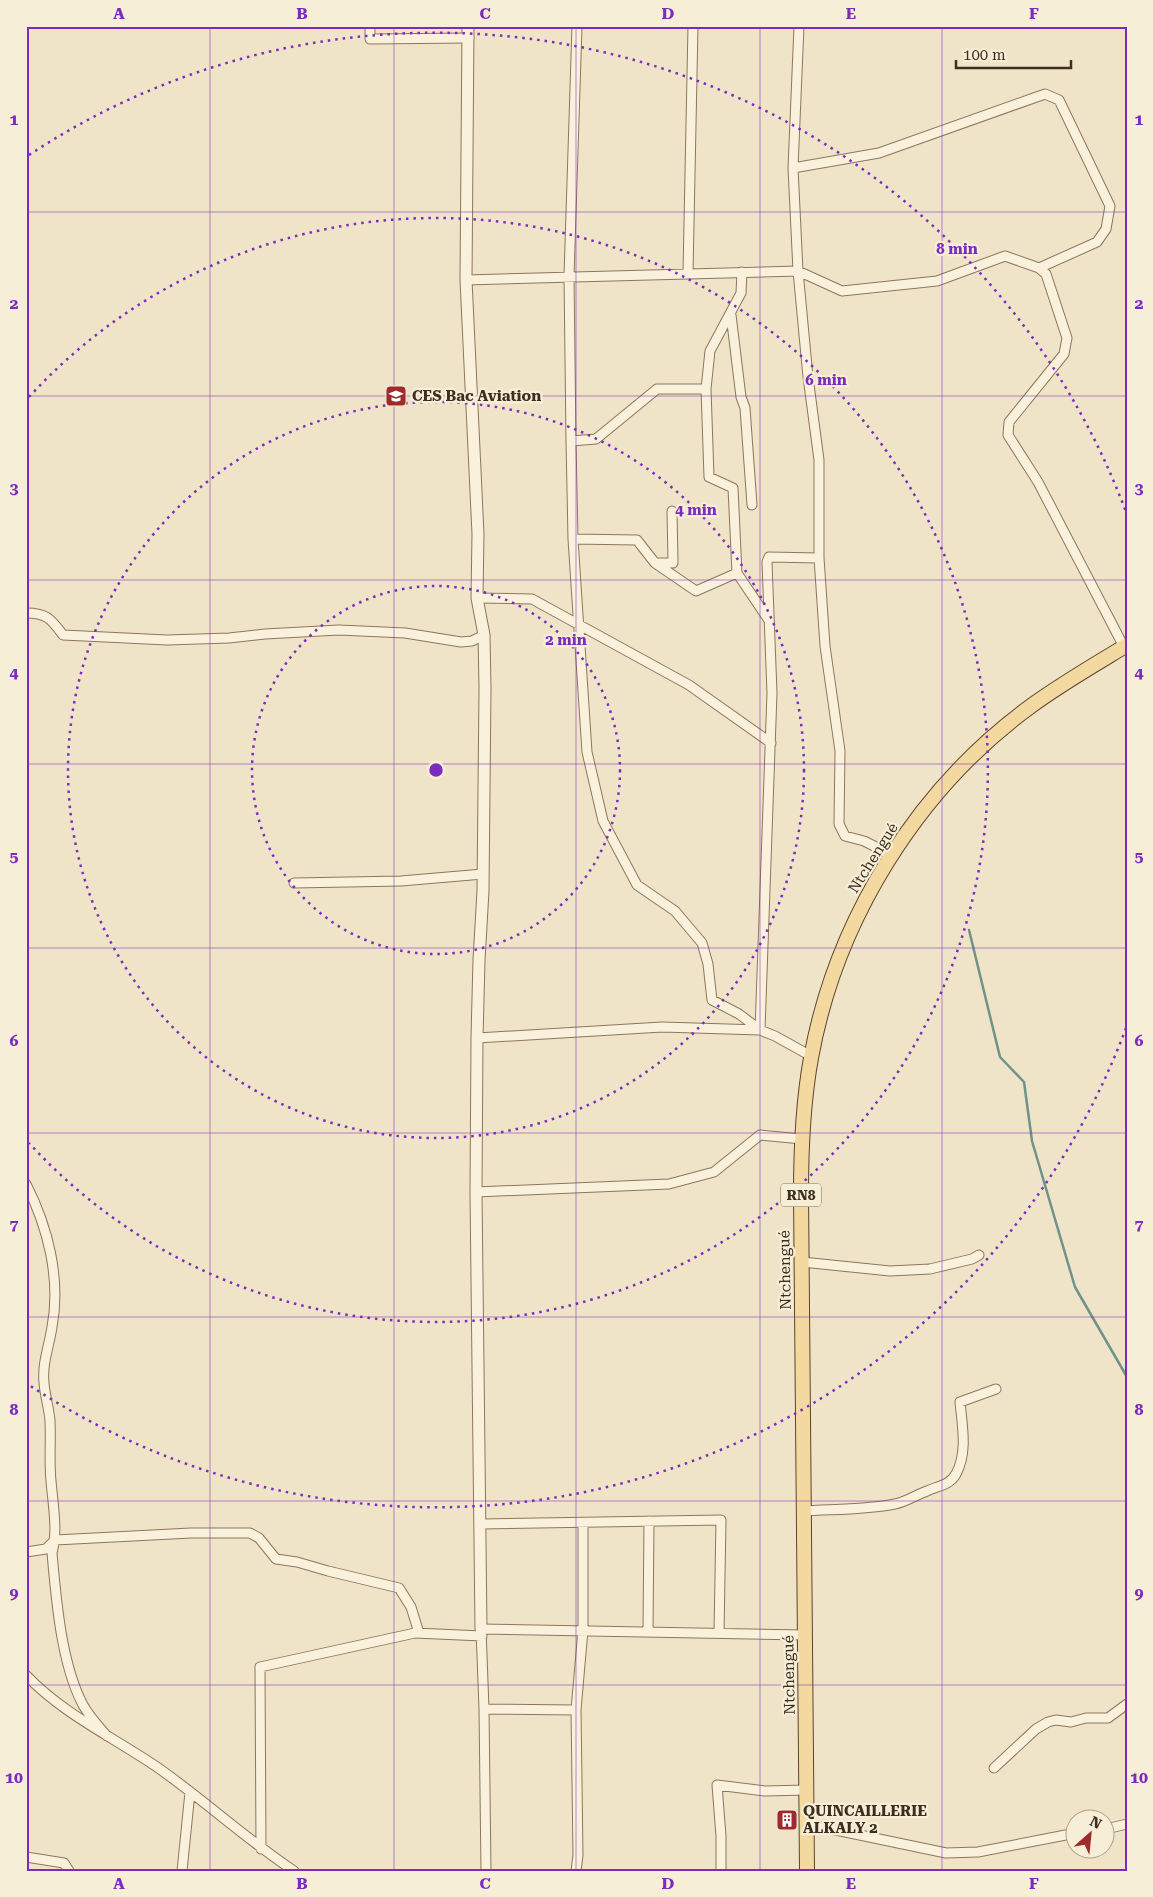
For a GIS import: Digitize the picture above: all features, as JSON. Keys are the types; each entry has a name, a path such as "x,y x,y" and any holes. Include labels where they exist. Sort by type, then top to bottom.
{"main road":[{"name":"Ntchengué","path":"807,1871 800,1193 807,1084 811,1056 824,1005 843,947 864,902 892,855 934,798 972,757 998,733 1045,696 1125,646"}],"street":[{"path":"370,26 370,40 469,32 466,280 478,534 477,598 484,636 485,688 483,874 477,1038 476,1192 486,1871"},
{"path":"577,26 569,276 571,441 573,539 587,752 603,821 638,885 675,911 702,943 708,964 712,1000 739,1014 760,1030 811,1056"},
{"path":"688,273 693,26"},
{"path":"799,26 793,168 798,271 808,377 819,460 819,558 825,646 840,751 839,824 845,836 864,841 892,855"},
{"path":"793,168 879,154 1045,94 1059,100 1110,206 1106,229 1097,242 1039,268"},
{"path":"466,280 798,271 842,291 937,281 1005,256 1039,268 1046,274 1067,338 1067,346 1064,354 1009,422 1008,435 1038,482 1125,646"},
{"path":"742,272 742,293 710,351 706,388 709,477 733,488 737,573 769,620"},
{"path":"731,314 741,397 745,408 752,505"},
{"path":"571,441 596,439 657,389 706,388"},
{"path":"655,563 673,563 672,511"},
{"path":"573,539 637,540 655,563 696,591 737,573"},
{"path":"760,1030 772,692 767,562 769,557 819,558"},
{"path":"477,598 532,599 689,685 771,743"},
{"path":"26,613 42,614 52,620 63,635 158,639 229,638 339,630 405,633 461,642 472,641 484,636"},
{"path":"294,883 401,881 483,874"},
{"path":"477,1038 662,1027 760,1030"},
{"path":"476,1192 669,1184 714,1172 760,1135 802,1139"},
{"path":"26,1184 38,1207 54,1270 55,1297 52,1327 44,1360 44,1383 50,1420 50,1471 55,1540 52,1553 54,1578 64,1645 70,1670 82,1704 107,1736"},
{"path":"802,1262 890,1271 930,1269 972,1259 978,1255"},
{"path":"802,1511 865,1508 896,1504 946,1484 956,1475 960,1466 963,1438 960,1402 996,1389"},
{"path":"481,1524 583,1524 721,1520 719,1634"},
{"path":"648,1521 648,1631"},
{"path":"576,1871 578,1855 576,1710 583,1630 583,1524"},
{"path":"26,1552 46,1549 55,1540 191,1533 250,1533 258,1538 276,1559 298,1562 399,1588 411,1607 418,1633"},
{"path":"261,1850 260,1667 418,1633 583,1630 804,1635"},
{"path":"26,1675 86,1723 156,1767 261,1850 294,1871"},
{"path":"994,1768 1036,1729 1048,1722 1056,1720 1071,1722 1086,1718 1108,1718 1127,1704"},
{"path":"484,1709 576,1710"},
{"path":"722,1871 717,1785 765,1792 806,1790"},
{"path":"182,1871 190,1792"},
{"path":"807,1824 946,1853 978,1852 1066,1835"},
{"path":"26,1857 64,1862 69,1871"}],"waterway":[{"path":"969,930 1000,1057 1024,1082 1032,1141 1075,1287 1127,1377"}],"place":[{"name":"CES Bac Aviation","path":"396,396"},
{"name":"QUINCAILLERIE ALKALY 2","path":"787,1820"}]}
